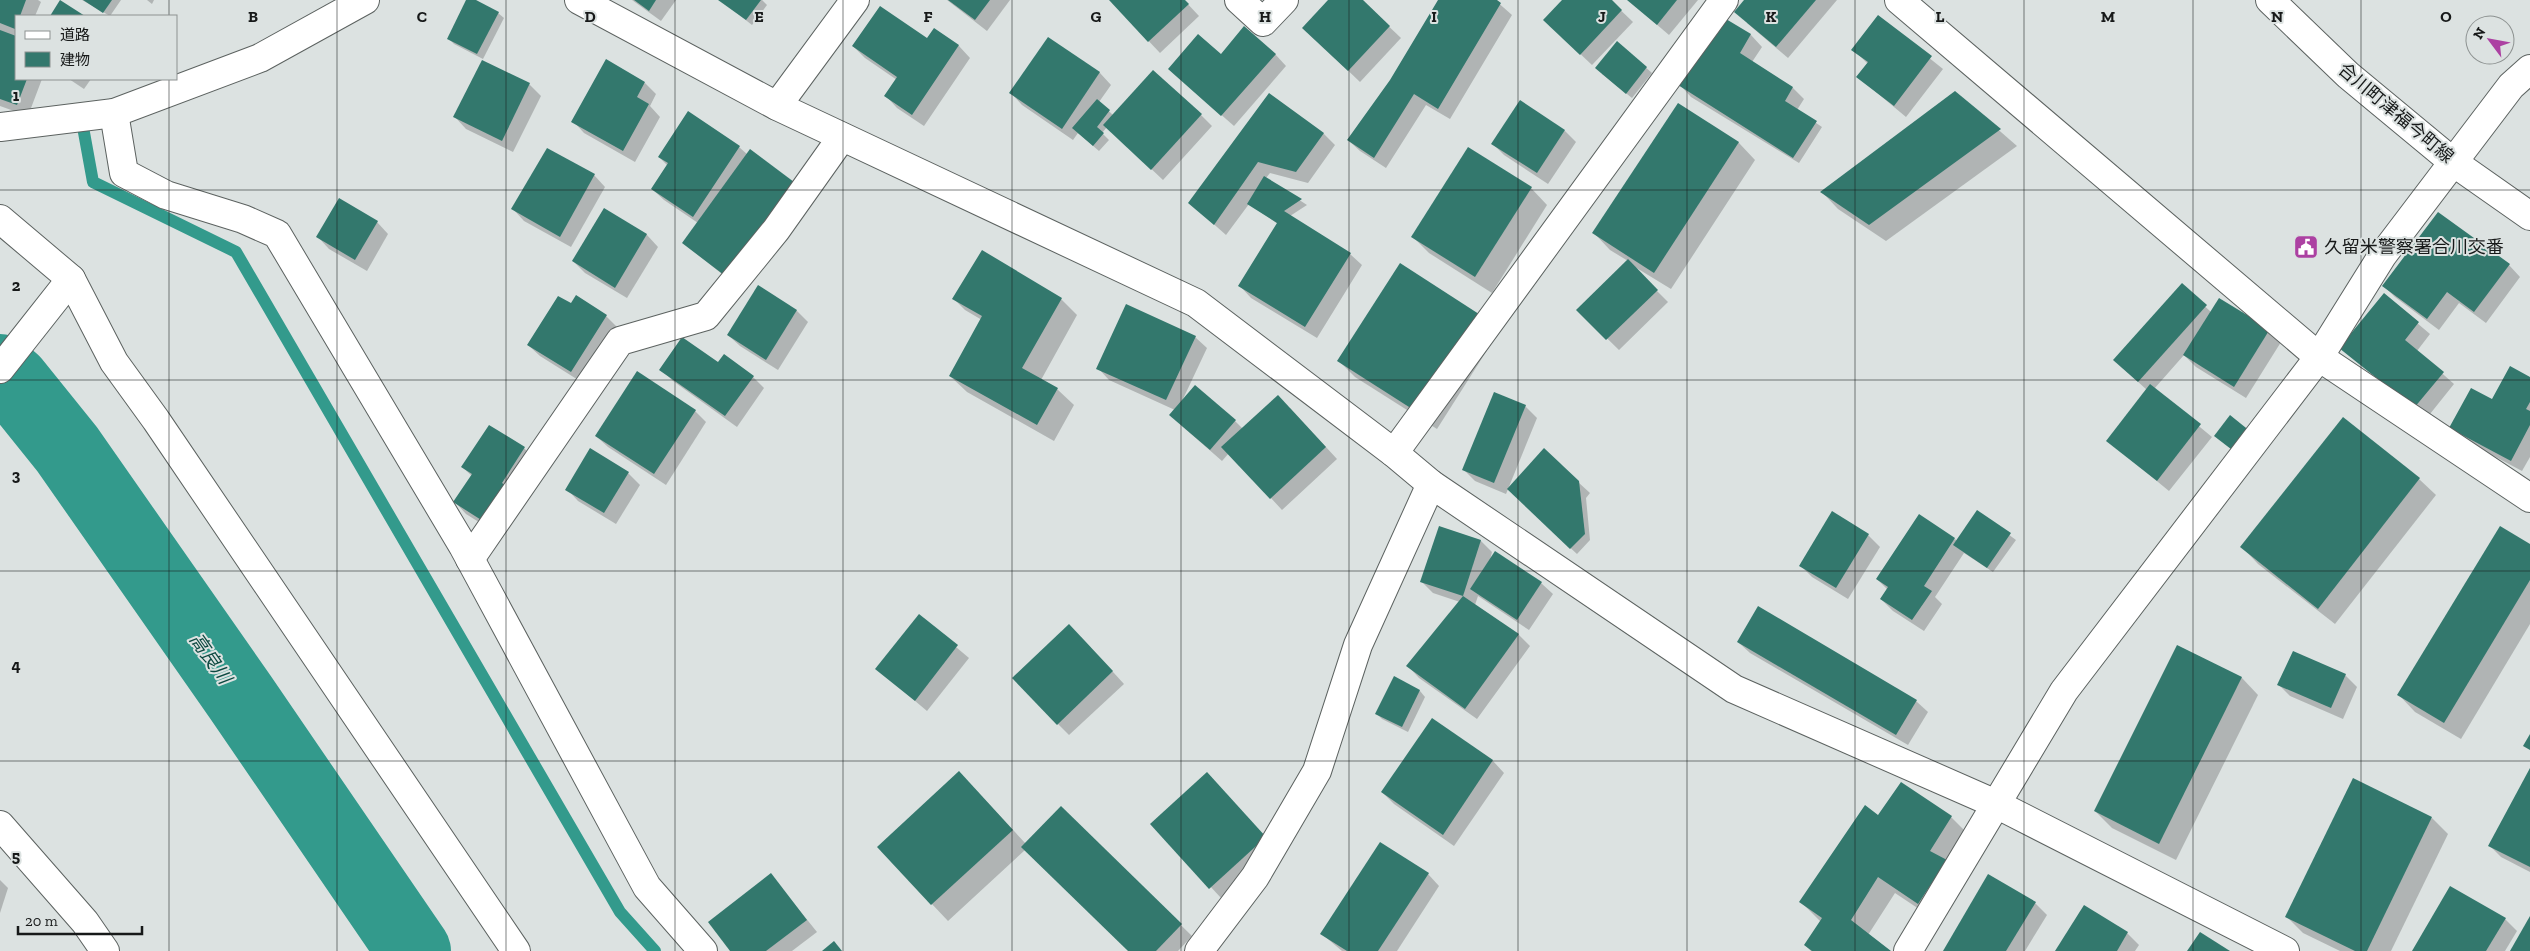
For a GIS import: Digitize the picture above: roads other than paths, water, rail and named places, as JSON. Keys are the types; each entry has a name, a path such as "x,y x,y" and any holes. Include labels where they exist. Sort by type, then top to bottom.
{"street":[{"path":"0,127 114,113 260,58 365,0"},
{"path":"579,0 777,106 1196,303 1394,453 1431,484 1734,689 1996,804 2284,951"},
{"path":"777,106 855,0"},
{"path":"1239,0 1263,22 1284,0"},
{"path":"1394,453 1724,0"},
{"path":"1899,0 2319,357 2530,498"},
{"name":"合川町津福今町線","path":"2270,0 2348,75 2453,162 2530,216"},
{"path":"1908,951 2064,691 2319,357 2382,256 2511,86 2530,69"},
{"path":"114,113 124,173 166,195 243,219 276,234 470,559 647,887 703,951"},
{"path":"470,559 620,341 706,316 776,230 842,137"},
{"path":"0,218 71,278 114,362 156,420 516,951"},
{"path":"0,369 71,278"},
{"path":"1199,951 1255,877 1317,771 1358,645 1431,484"},
{"path":"0,824 85,922 104,951"}],"waterway":[{"path":"81,116 93,182 236,252 620,912 655,951"},
{"name":"高良川","path":"0,371 13,382 67,449 241,698 414,951"}],"place":[{"name":"久留米警察署合川交番","path":"2306,247"}]}
